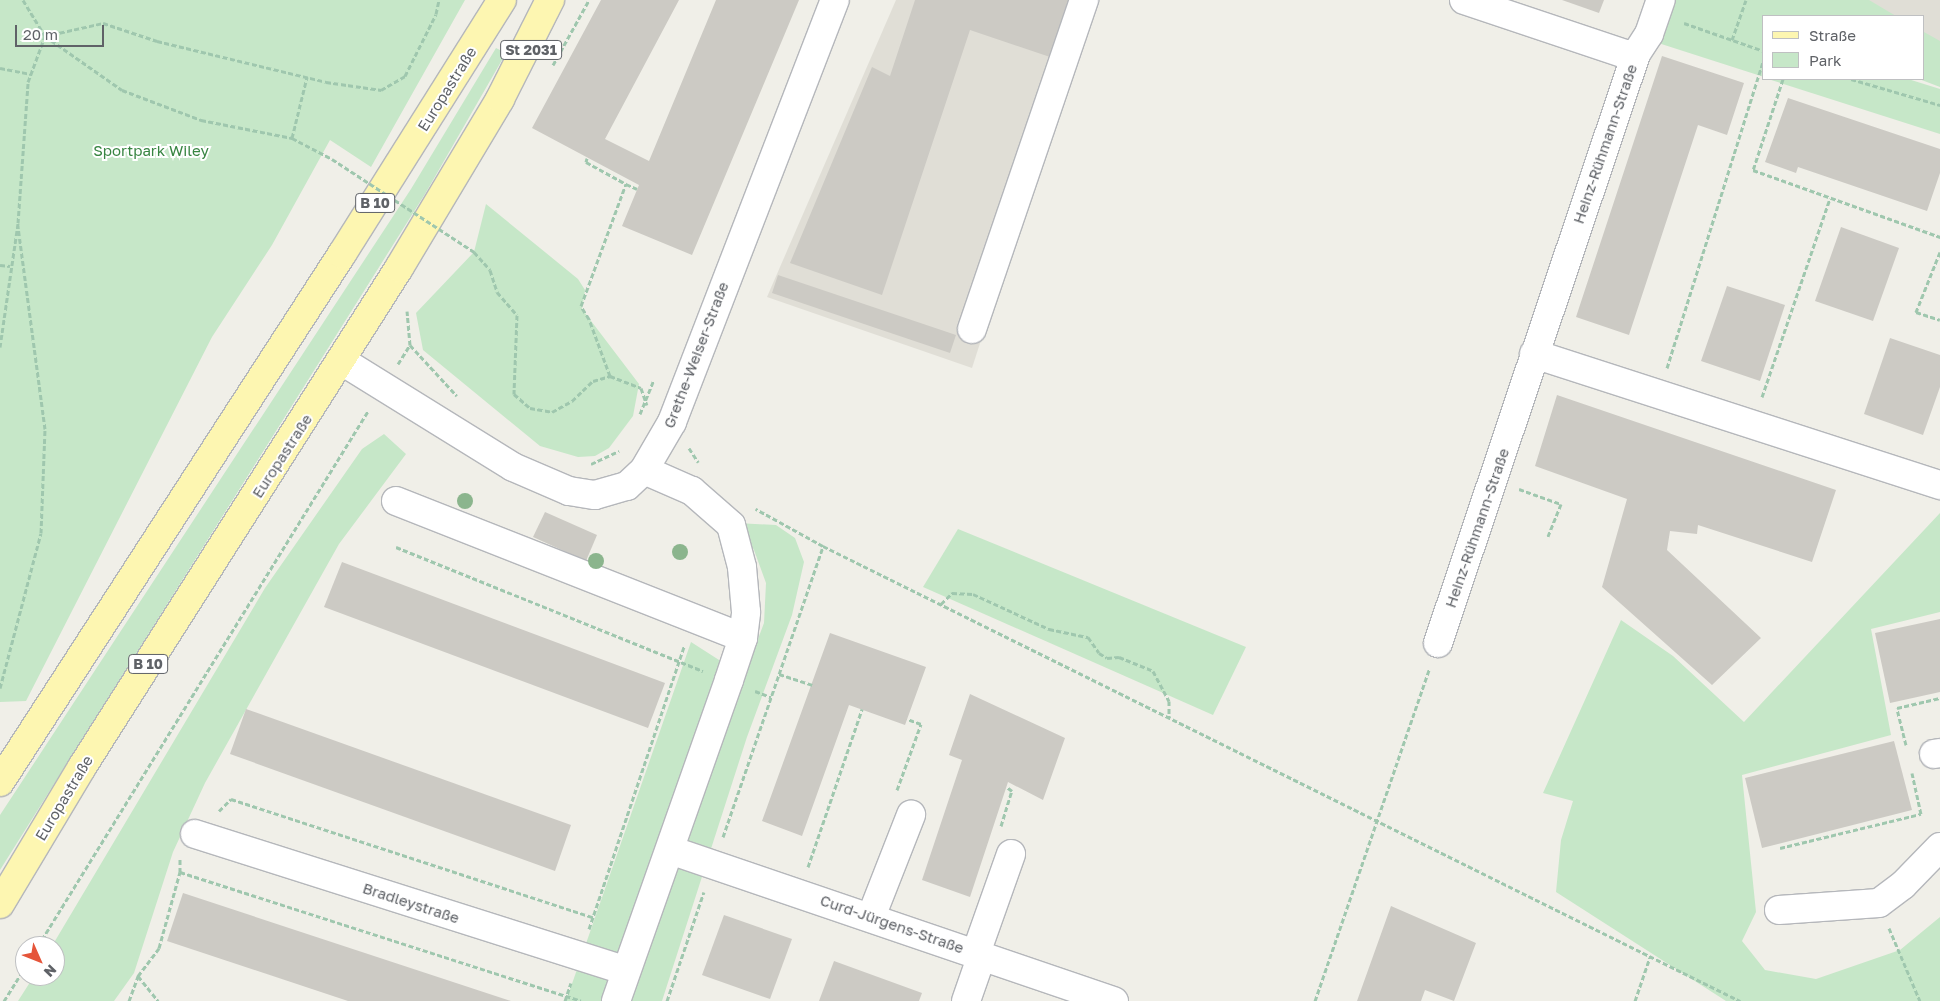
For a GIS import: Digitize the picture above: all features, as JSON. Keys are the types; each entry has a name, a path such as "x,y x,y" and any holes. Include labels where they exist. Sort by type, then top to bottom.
{"main road":[{"path":"457,75 492,0"},
{"name":"Europastraße","path":"0,782 457,75 502,0"},
{"name":"Europastraße","path":"0,904 82,767 342,361 500,99 550,0"},
{"name":"St 2031","path":"500,99 562,0"}],"street":[{"name":"Grethe-Weiser-Straße","path":"342,361 513,467 569,491 594,495 612,492 627,486 644,470 672,422 835,0"},
{"path":"972,329 1084,0"},
{"path":"1464,0 1624,54 1650,25"},
{"name":"Heinz-Rühmann-Straße","path":"1438,643 1494,480 1534,354 1650,25"},
{"path":"1534,354 1940,485"},
{"path":"616,1001 743,638 746,590 731,525 692,491 644,470"},
{"path":"396,500 743,638"},
{"path":"871,917 910,816"},
{"name":"Bradleystraße","path":"195,834 626,971"},
{"path":"1779,910 1879,904 1904,885 1940,847"},
{"name":"Curd-Jürgens-Straße","path":"670,850 1114,1001"},
{"path":"966,1001 1011,854"}],"path":[{"path":"23,0 45,36 122,90 201,120 292,138 332,159 474,252 490,270 497,292 517,315 514,394 530,408 552,412 572,400 593,381 610,376 641,388 645,403 639,419"},
{"path":"45,36 103,23 157,41 307,77 380,90 405,76 436,14 439,0"},
{"path":"551,68 589,0"},
{"path":"1732,40 1746,0"},
{"path":"1650,25 1732,40 1762,50"},
{"path":"0,688 41,533 45,429 18,223 19,182 31,74 45,36"},
{"path":"1658,365 1667,368 1762,64"},
{"path":"0,68 31,74"},
{"path":"292,138 307,77"},
{"path":"1783,80 1753,170 1940,237"},
{"path":"1854,80 1940,105"},
{"path":"588,158 586,162 637,189"},
{"path":"610,376 581,306 626,184"},
{"path":"1762,397 1830,198"},
{"path":"0,347 10,266 18,223"},
{"path":"447,244 457,228"},
{"path":"1940,252 1916,312 1940,320"},
{"path":"0,265 10,266"},
{"path":"44,936 410,345 407,311 412,303"},
{"path":"410,345 460,399"},
{"path":"645,403 672,422"},
{"path":"581,462 590,464 624,447"},
{"path":"1494,480 1561,504 1548,537"},
{"path":"823,546 1740,1001"},
{"path":"396,547 678,661 771,696"},
{"path":"941,604 952,593 973,594 1049,629 1088,637 1100,653 1108,658 1119,657 1153,672 1169,701 1169,718"},
{"path":"565,1001 678,661 695,619"},
{"path":"1314,1001 1378,822 1438,643"},
{"path":"779,674 812,686"},
{"path":"1906,746 1897,708 1940,698"},
{"path":"799,893 862,710"},
{"path":"1780,848 1921,814 1928,757"},
{"path":"130,1001 138,976 159,948 180,872 180,858 195,834 232,799 593,917"},
{"path":"180,872 581,1001"},
{"path":"1879,904 1920,1001"},
{"path":"1635,1001 1650,957"},
{"path":"138,976 158,1001"},
{"path":"4,1001 15,983"}],"shaded area":[{"path":"896,0 1091,0 972,368 767,297"},
{"path":"1838,0 1940,0 1940,58 1925,50 1925,15 1860,15"}],"green space":[{"name":"Sportpark Wiley","path":"0,0 465,0 371,167 330,140 272,245 212,337 26,701 0,702"},
{"path":"1665,0 1869,0 1894,15 1762,15 1762,76 1652,41"},
{"path":"1925,33 1940,41 1940,87 1922,80 1925,80"},
{"path":"496,48 506,53 425,194 0,870 0,815 411,189"},
{"path":"1771,80 1911,80 1940,89 1940,134"},
{"path":"486,204 578,279 585,290 582,309 639,384 633,416 609,448 595,456 578,457 540,446 423,350 416,313 474,252"},
{"path":"384,434 406,454 339,544 205,783 173,852 134,973 114,1001 18,1001 28,986 65,986 65,936 58,936 265,588 362,449"},
{"path":"1940,513 1940,612 1871,629 1891,735 1742,775 1756,912 1742,941 1765,970 1816,979 1900,950 1940,917 1940,1001 1726,1001 1556,892 1561,840 1573,801 1543,793 1621,620 1673,656 1744,722"},
{"path":"737,523 776,525 795,538 804,562 792,615 747,737 662,1001 566,1001 691,642 744,676 764,623 766,583 754,550"},
{"path":"958,529 1246,647 1213,715 923,587"}],"building":[{"path":"601,0 679,0 605,139 649,161 716,0 799,0 692,255 622,226 639,185 532,128"},
{"path":"915,0 1069,0 1050,57 970,30 882,295 790,263 872,67 890,76"},
{"path":"1562,0 1604,0 1599,13"},
{"path":"1662,56 1744,83 1727,135 1698,125 1629,335 1576,317"},
{"path":"1788,98 1940,149 1940,173 1927,211 1798,167 1796,173 1765,162"},
{"path":"1841,227 1899,248 1873,321 1815,301"},
{"path":"778,275 956,335 950,353 772,293"},
{"path":"1727,286 1785,305 1760,381 1701,361"},
{"path":"1890,338 1940,355 1940,387 1923,435 1864,414"},
{"path":"1557,395 1836,490 1812,562 1698,525 1697,534 1670,531 1667,550 1761,638 1712,685 1602,587 1627,499 1535,466"},
{"path":"545,512 597,535 586,561 533,537"},
{"path":"342,562 665,683 648,728 324,607"},
{"path":"1940,619 1940,692 1890,703 1875,633"},
{"path":"830,633 926,667 905,725 849,705 802,836 762,821"},
{"path":"970,694 1065,738 1043,800 1008,782 970,897 922,880 962,760 949,755"},
{"path":"246,709 571,825 555,871 230,754"},
{"path":"1894,741 1912,810 1762,848 1745,778"},
{"path":"183,893 511,1001 348,1001 167,941"},
{"path":"1391,906 1476,943 1454,1001 1425,990 1421,1001 1357,1001"},
{"path":"724,915 792,939 770,999 702,975"},
{"path":"834,961 922,993 919,1001 819,1001"}]}
